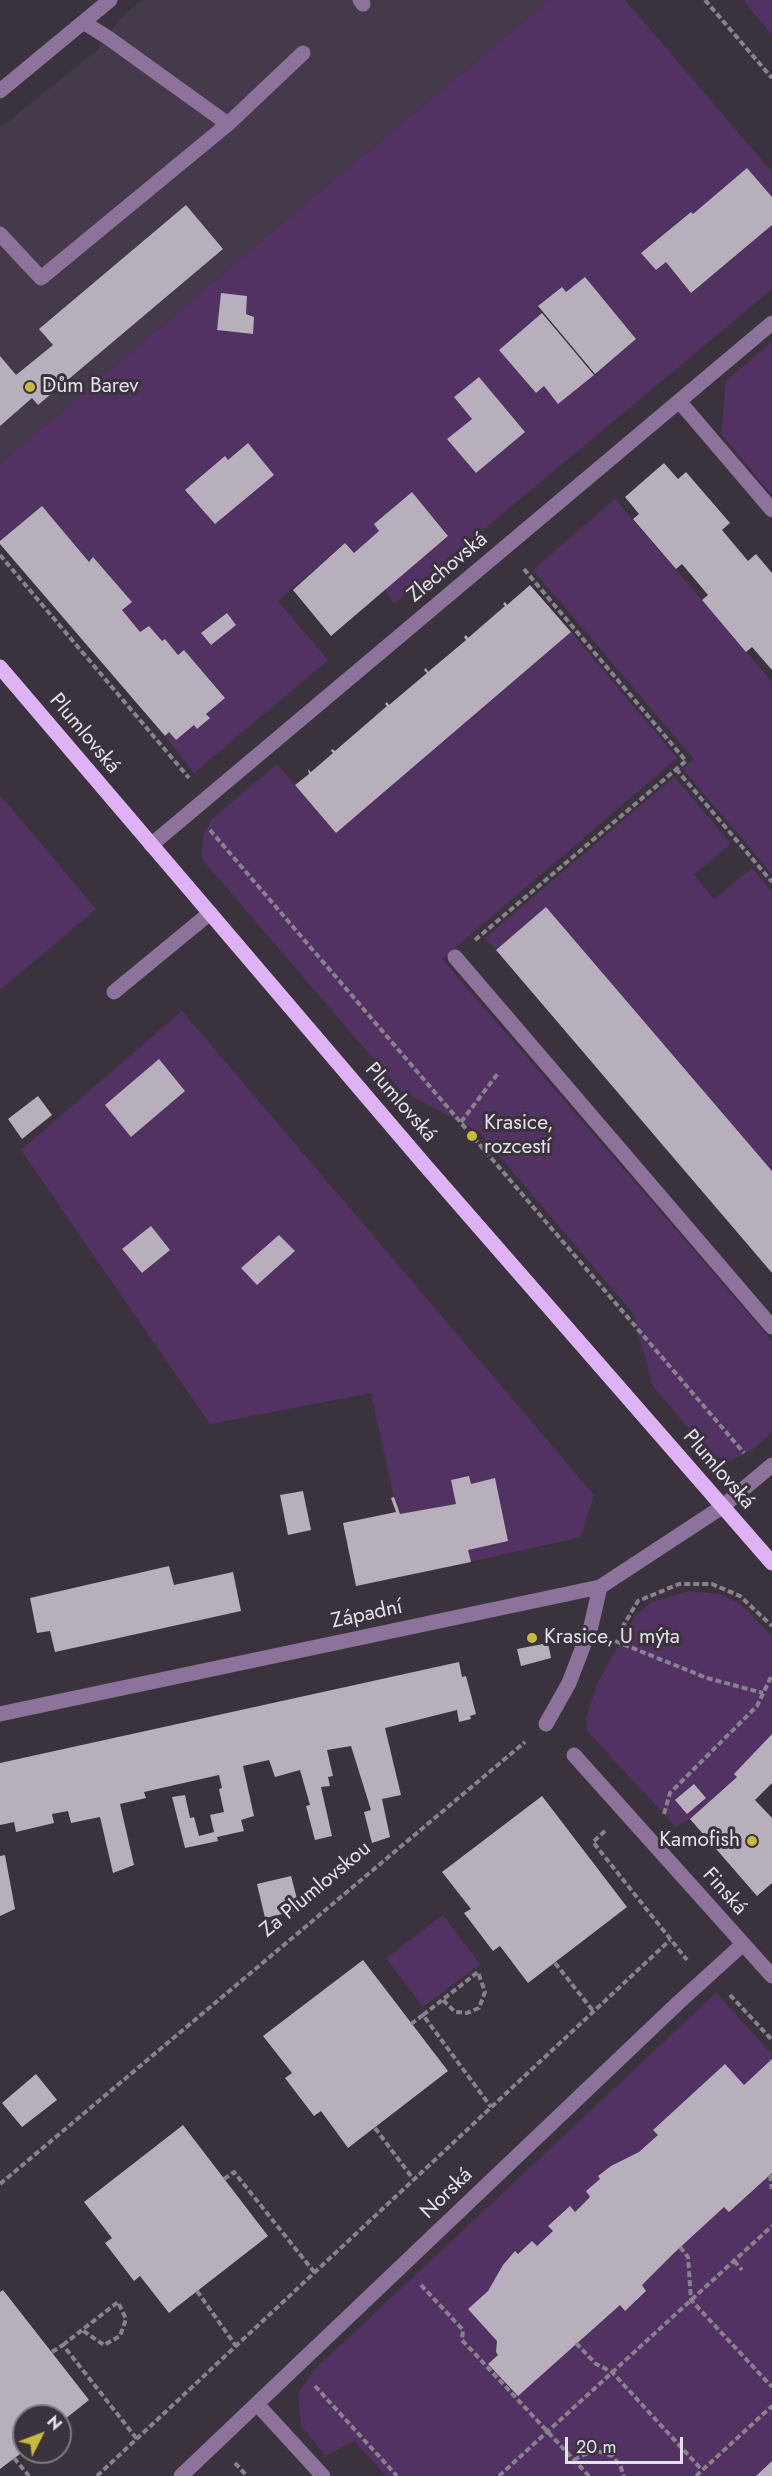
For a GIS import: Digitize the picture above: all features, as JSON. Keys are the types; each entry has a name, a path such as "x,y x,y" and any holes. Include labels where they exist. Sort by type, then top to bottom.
{"main road":[{"name":"Plumlovská","path":"0,667 210,914 772,1563"}],"street":[{"path":"0,91 110,0"},
{"path":"83,22 228,124"},
{"path":"0,234 41,278 228,124 303,53"},
{"name":"Zlechovská","path":"151,845 772,323"},
{"path":"679,401 772,510"},
{"path":"114,992 210,914"},
{"path":"455,957 772,1327"},
{"name":"Západní","path":"0,1714 600,1587 722,1507 767,1469"},
{"path":"546,1724 569,1683 584,1645 600,1587"},
{"name":"Finská","path":"574,1755 772,1976"},
{"name":"Norská","path":"181,2476 743,1944"},
{"path":"257,2404 323,2476"}],"path":[{"path":"705,0 772,78"},
{"path":"455,957 686,761 505,547"},
{"path":"0,555 192,781 211,831 461,1122 767,1469"},
{"path":"676,769 772,882"},
{"path":"461,1122 499,1072"},
{"path":"609,1650 638,1600 679,1584 712,1584 740,1596 772,1626"},
{"path":"614,1640 707,1678 764,1693"},
{"path":"772,1675 757,1706 670,1793 662,1821 642,1799 593,1842 690,1963 728,1993 772,2040"},
{"name":"Za Plumlovskou","path":"0,2184 546,1724"},
{"path":"97,2476 670,1940"},
{"path":"555,1963 594,2012"},
{"path":"411,2024 478,1972 485,1992 479,2008 467,2013 454,2012 442,2000"},
{"path":"423,2015 492,2107"},
{"path":"375,2128 414,2180"},
{"path":"224,2179 234,2172 315,2273"},
{"path":"770,2175 772,2189"},
{"path":"499,2476 772,2226"},
{"path":"680,2247 688,2258 692,2300 772,2387"},
{"path":"734,2261 742,2270"},
{"path":"418,2282 463,2330 462,2340 589,2476"},
{"path":"197,2291 236,2346"},
{"path":"52,2352 118,2302 126,2319 120,2336 104,2345 82,2330"},
{"path":"731,2343 736,2338"},
{"path":"576,2343 596,2364 612,2372 702,2470"},
{"path":"63,2345 137,2439"},
{"path":"311,2382 397,2476"},
{"path":"696,2476 771,2409"},
{"path":"574,2460 592,2451 600,2452 612,2456 620,2464 624,2476"},
{"path":"19,2464 29,2476"}],"shaded area":[{"path":"142,0 549,0 0,464 0,128 96,51 122,17"},
{"path":"549,0 625,0 772,172 772,197 747,168 642,253 666,262 691,293 772,225 772,289 394,604 385,589 448,535 412,492 374,524 379,531 354,553 345,543 278,601 328,660 194,773 165,736 169,732 176,740 194,725 198,729 210,718 178,655 165,639 162,641 149,626 140,632 122,610 132,602 94,558 89,562 42,507 0,541 0,464","holes":["585,277 636,339 558,404 544,386 535,393 499,350 542,313 537,308 538,306 562,287 566,292","221,293 247,296 246,314 252,315 250,334 217,330","479,377 525,432 476,473 447,439 472,419 454,397","226,613 236,625 211,645 202,633"]},
{"path":"743,0 772,0 772,35"},
{"path":"772,342 772,495 721,434 726,381"},
{"path":"615,499 772,682 772,874 683,769 694,759 533,570"},
{"path":"571,632 677,758 442,959 772,1341 772,1432 753,1449 731,1461 712,1456 653,1386 632,1312 478,1131 401,1091 201,858 203,836 211,820 277,764 336,832"},
{"path":"674,777 731,843 694,875 714,899 752,868 772,892 772,1171 546,908 496,950 485,938"},
{"path":"0,795 96,909 0,990"},
{"path":"182,1011 594,1495 581,1537 411,1575 371,1393 210,1424 21,1150"},
{"path":"688,1591 720,1594 739,1603 772,1636 772,1734 737,1777 690,1819 676,1827 587,1731 586,1719 598,1682 635,1616 652,1602"},
{"path":"443,1915 480,1964 423,2007 386,1958"},
{"path":"716,1993 772,2054 772,2476 386,2476 354,2441 326,2456 301,2426 298,2394 312,2372"}],"building":[{"path":"747,168 772,197 772,225 691,293 666,262 656,270 641,253 691,212 693,214"},
{"path":"186,205 223,249 38,405 32,398 0,426 0,356 16,375 53,345 39,329"},
{"path":"585,277 636,339 595,374 538,306 562,287 566,292"},
{"path":"221,293 247,296 246,314 254,317 253,334 217,330"},
{"path":"542,313 594,375 558,404 544,386 536,393 499,350"},
{"path":"479,377 525,432 476,473 447,439 472,419 454,397"},
{"path":"248,443 274,475 215,524 185,490 225,456 228,460"},
{"path":"664,463 678,479 686,472 730,523 722,530 748,561 756,554 772,573 772,670 752,647 746,652 702,600 708,595 682,564 676,569 633,519 639,514 625,497"},
{"path":"412,492 448,536 331,636 293,590 345,543 354,553 379,531 374,524"},
{"path":"42,506 89,562 93,557 132,602 122,610 140,632 149,626 162,641 165,639 178,655 184,650 225,698 206,714 210,718 197,729 194,725 176,740 169,732 165,736 0,544 0,541"},
{"path":"530,585 571,632 336,833 295,785 309,774 308,769 311,772 333,753 332,749 335,751 387,706 385,704 387,702 389,705 427,673 424,670 426,668 428,672 466,640 464,637 466,635 468,638 505,606 503,604 505,602 507,605"},
{"path":"227,613 236,625 211,645 201,633"},
{"path":"546,907 772,1171 772,1273 496,950"},
{"path":"159,1059 185,1091 131,1137 105,1105"},
{"path":"38,1096 52,1115 22,1139 8,1119"},
{"path":"151,1226 170,1250 142,1273 122,1249"},
{"path":"279,1235 295,1251 257,1285 241,1268"},
{"path":"469,1476 471,1484 495,1478 508,1541 468,1550 471,1562 356,1586 343,1523 396,1512 391,1498 394,1497 400,1514 456,1504 451,1480"},
{"path":"303,1491 311,1530 288,1535 280,1495"},
{"path":"169,1566 174,1585 233,1572 241,1611 55,1652 50,1631 37,1633 30,1598"},
{"path":"548,1643 551,1658 521,1666 517,1649"},
{"path":"459,1662 462,1677 466,1676 476,1714 470,1716 471,1719 459,1722 457,1710 385,1728 401,1795 382,1799 390,1837 372,1843 364,1812 371,1810 351,1746 327,1750 333,1776 328,1777 330,1786 321,1787 332,1836 315,1840 306,1806 310,1805 300,1770 275,1777 269,1760 243,1766 254,1816 241,1820 244,1831 217,1837 218,1841 185,1848 172,1797 185,1795 190,1818 194,1817 199,1836 214,1832 210,1815 224,1812 219,1789 222,1788 219,1775 144,1792 146,1798 120,1804 134,1865 113,1873 100,1817 71,1823 68,1811 52,1814 54,1823 16,1832 14,1822 0,1825 0,1763"},
{"path":"772,1734 772,1783 755,1800 772,1818 772,1883 757,1896 690,1819 737,1777 734,1774"},
{"path":"694,1784 706,1798 687,1814 675,1800"},
{"path":"542,1796 627,1907 528,1983 500,1946 493,1951 464,1913 471,1909 442,1872"},
{"path":"5,1855 15,1909 0,1916 0,1856"},
{"path":"291,1876 300,1910 265,1918 257,1884"},
{"path":"363,1960 448,2071 348,2148 321,2111 314,2116 285,2078 292,2073 263,2036"},
{"path":"772,2059 772,2173 729,2212 724,2207 674,2253 642,2285 646,2291 625,2311 620,2305 518,2396 488,2364 498,2355 497,2341 468,2309 488,2291 503,2265 515,2251 518,2254 532,2241 537,2246 553,2231 548,2226 570,2206 575,2212 590,2197 586,2191 600,2179 598,2176 611,2166 639,2152 658,2135 653,2130 725,2064 744,2085"},
{"path":"36,2074 57,2100 22,2127 2,2103"},
{"path":"183,2125 268,2236 169,2313 140,2276 134,2281 105,2243 112,2238 84,2202"},
{"path":"3,2290 89,2400 72,2413 72,2404 12,2404 12,2460 0,2469 0,2292"},
{"path":"772,2461 772,2476 756,2476"}],"place":[{"name":"Dům Barev","path":"30,387"},
{"name":"Krasice, rozcestí","path":"472,1136"},
{"name":"Krasice, U mýta","path":"532,1638"},
{"name":"Kamofish","path":"752,1841"}]}
